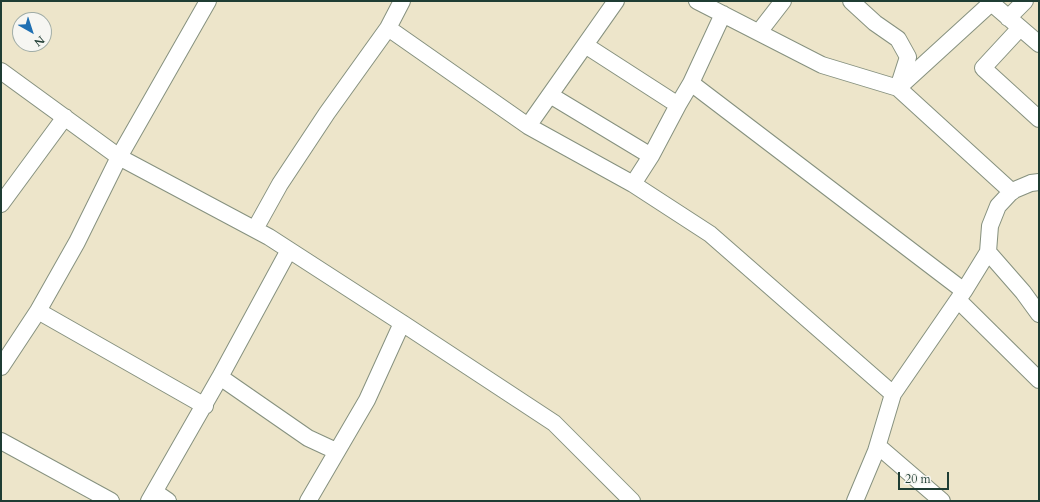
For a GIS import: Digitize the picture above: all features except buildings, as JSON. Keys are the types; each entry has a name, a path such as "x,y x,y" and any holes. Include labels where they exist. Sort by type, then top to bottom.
{"street":[{"path":"1,367 38,311 77,242 120,157 208,1"},
{"path":"255,229 280,184 388,28 402,1"},
{"path":"528,126 616,1"},
{"path":"697,1 822,65 898,88 1012,192"},
{"path":"759,32 783,1"},
{"path":"851,1 875,22 898,39 908,57 898,88"},
{"path":"1025,1 1014,23 984,68 1039,119"},
{"path":"898,88 990,2 1039,44"},
{"path":"633,184 651,156 691,83 723,14"},
{"path":"388,28 528,126 633,184 710,234 893,394"},
{"path":"585,45 678,105"},
{"path":"1,71 120,157 255,229 554,423 632,501"},
{"path":"691,83 961,296 1039,380"},
{"path":"550,95 651,156"},
{"path":"1,204 65,117"},
{"path":"855,501 878,446 893,394 961,296 988,252 990,226 998,206 1012,192 1031,183 1039,182"},
{"path":"158,498 220,377 289,250"},
{"path":"988,252 1023,292 1039,314"},
{"path":"38,311 205,406"},
{"path":"308,501 367,400 402,324"},
{"path":"220,377 308,438 336,451"},
{"path":"1,441 111,501"},
{"path":"878,446 942,501"}]}
